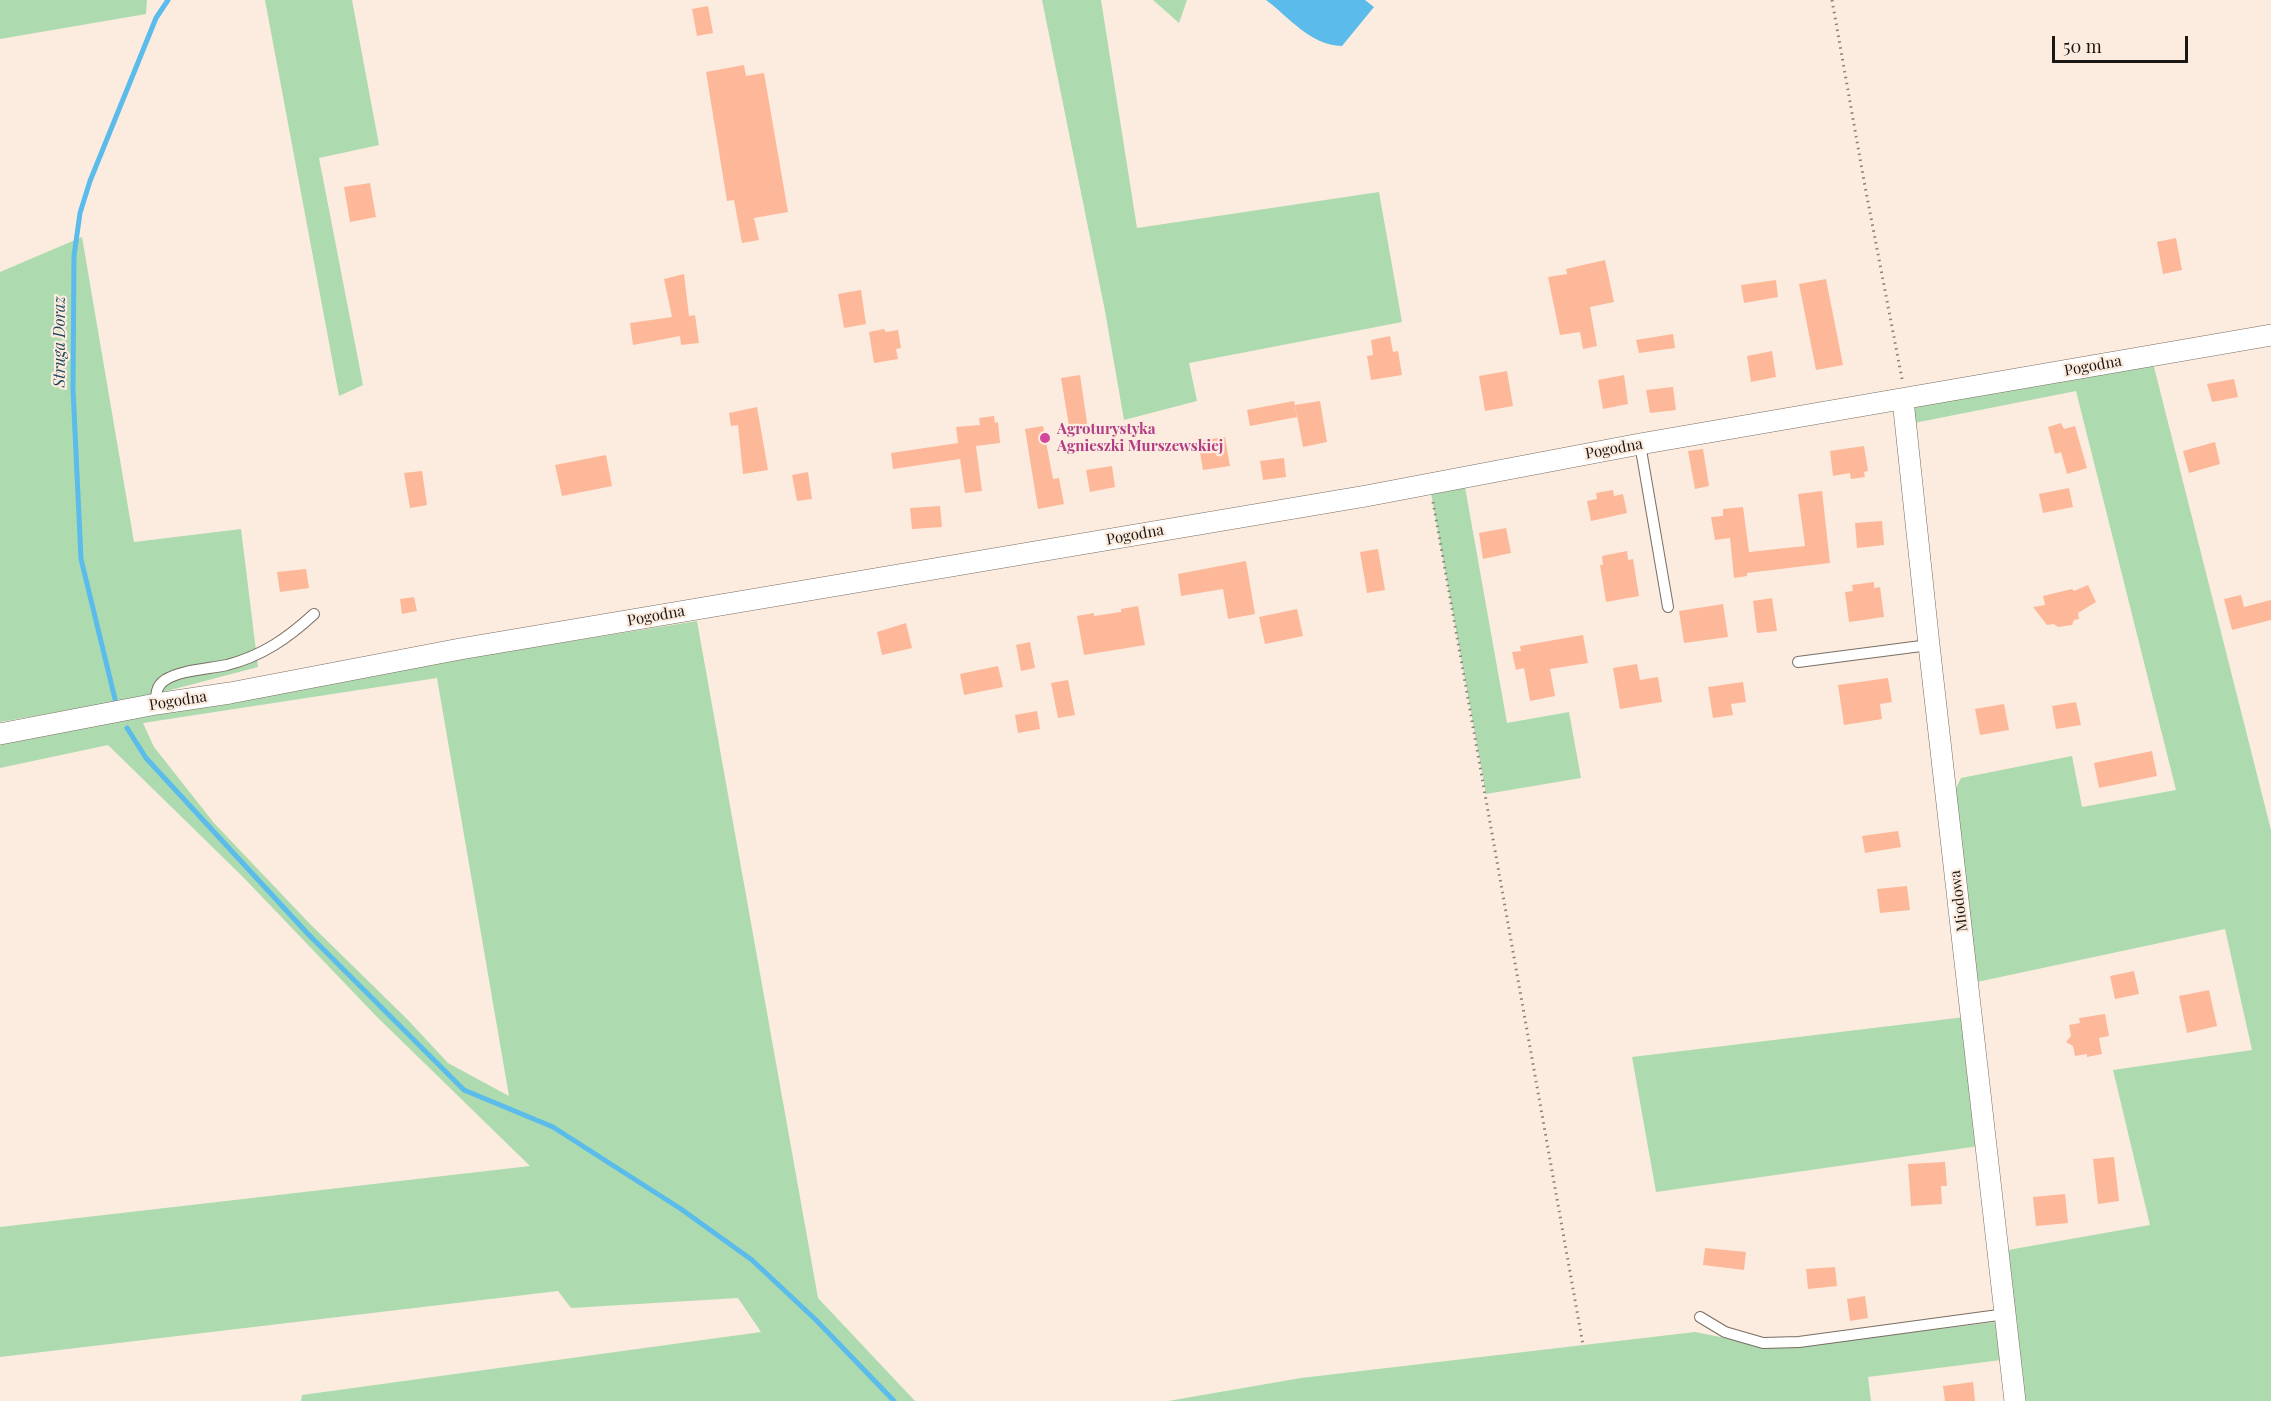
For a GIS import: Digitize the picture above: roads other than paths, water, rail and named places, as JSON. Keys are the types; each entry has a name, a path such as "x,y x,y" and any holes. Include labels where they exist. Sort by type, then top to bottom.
{"street":[{"name":"Pogodna","path":"0,734 460,649 1430,484 1640,444 2271,335"},
{"name":"Miodowa","path":"1903,400 2015,1401"}],"lane":[{"path":"1640,444 1668,607"},
{"path":"156,704 157,687 166,678 229,664 264,651 295,631 314,614"},
{"path":"1798,662 1929,645"},
{"path":"1700,1317 1725,1332 1763,1343 1799,1342 2006,1314"}],"water":[{"path":"1266,0 1365,0 1374,7 1342,46 1310,36"}],"waterway":[{"name":"Struga Doraz","path":"115,699 81,559 73,389 74,256 80,213 90,181 156,18 168,0"},
{"path":"127,728 146,758 308,934 464,1090 553,1127 681,1209 752,1260 816,1320 894,1401"}],"place":[{"name":"Agroturystyka Agnieszki Murszewskiej","path":"1045,438"}]}
